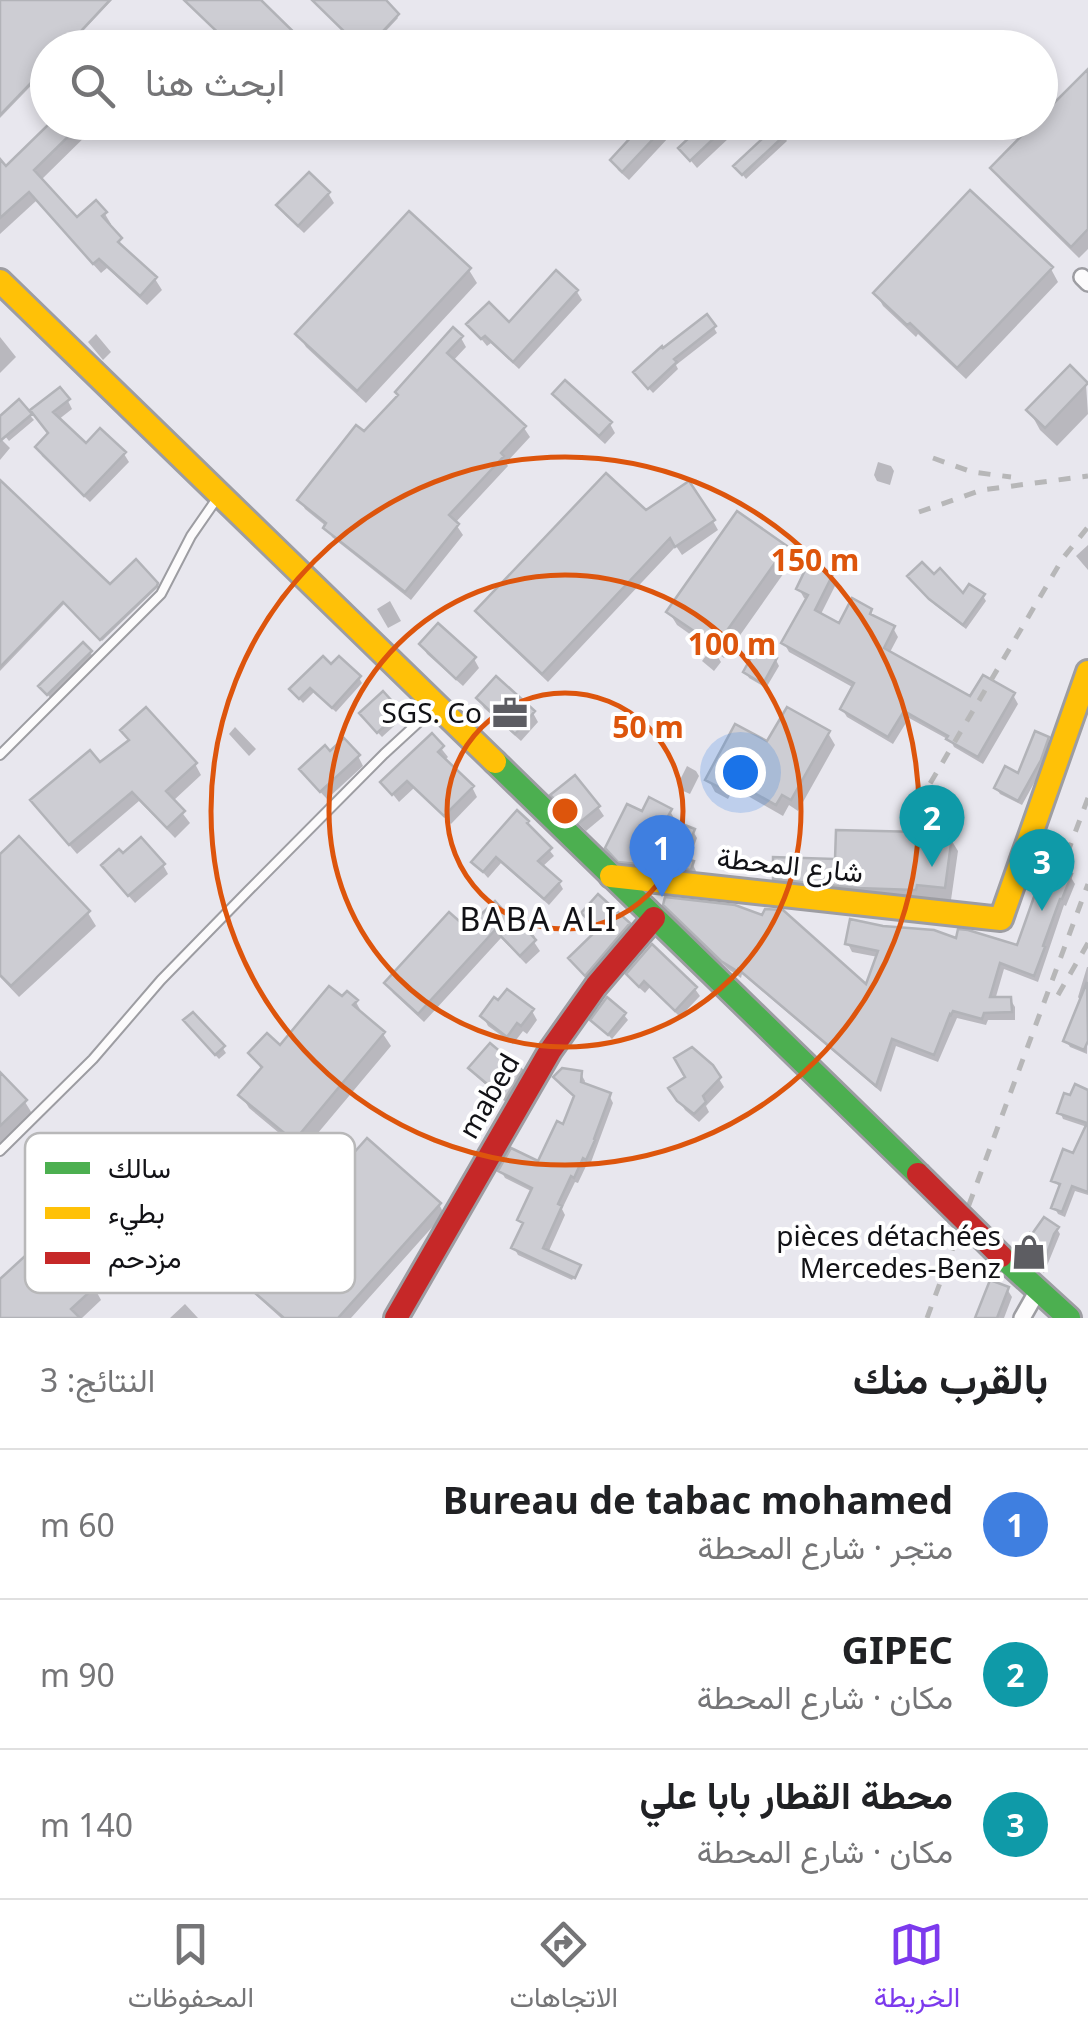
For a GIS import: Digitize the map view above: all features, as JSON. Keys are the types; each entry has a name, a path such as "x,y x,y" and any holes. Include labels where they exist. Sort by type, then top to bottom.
{"main road":[{"path":"0,281 1068,1318"},
{"name":"شارع المحطة","path":"611,876 1001,919 1088,672"},
{"name":"mabed","path":"396,1318 550,1051 596,986 654,918"}],"street":[{"path":"1022,1318 1038,1290"}],"lane":[{"path":"0,755 161,594 191,536 220,494"},
{"path":"0,1151 93,1059 160,980 248,890 384,754 438,706"}],"building":[{"path":"0,0 110,0 82,30 30,30 30,84 0,115"},
{"path":"184,0 261,0 292,30 215,30"},
{"path":"312,0 386,0 399,14 384,30 343,30"},
{"path":"1088,69 1088,229 1071,247 990,168 1017,140 1058,140 1058,99"},
{"path":"33,140 65,140 34,170 77,217 96,200 107,212 102,216 122,238 118,242 157,277 140,296 99,259 93,264 29,192 0,218 0,159 6,166"},
{"path":"628,140 652,140 622,172 610,160"},
{"path":"687,140 712,140 690,161 678,148"},
{"path":"761,140 780,140 742,175 733,166"},
{"path":"309,172 330,192 298,226 276,205"},
{"path":"970,190 1053,267 957,368 873,293"},
{"path":"409,211 471,268 357,391 295,334"},
{"path":"556,270 578,290 513,362 466,324 489,302 509,322"},
{"path":"707,314 716,326 674,359 677,362 648,389 633,372"},
{"path":"453,327 463,336 447,353 526,426 449,515 459,524 405,592 323,528 326,523 297,500 356,425 364,431"},
{"path":"1070,365 1088,383 1045,428 1026,410"},
{"path":"565,380 612,422 599,436 552,394"},
{"path":"60,387 70,399 53,412 86,443 100,428 126,452 84,496 35,447 48,433 30,410"},
{"path":"19,399 32,414 0,441 0,416"},
{"path":"606,473 646,510 689,481 715,520 675,547 670,538 542,674 475,611"},
{"path":"0,480 110,584 136,559 157,586 100,640 63,602 0,667"},
{"path":"737,511 787,546 716,646 666,612"},
{"path":"809,562 833,574 815,610 839,623 852,598 872,609 870,614 895,626 884,648 970,696 983,675 1015,693 978,757 904,711 888,737 840,709 854,683 781,643 808,595 796,589"},
{"path":"922,562 934,574 940,568 963,593 969,584 985,594 963,625 907,576"},
{"path":"438,623 476,657 456,679 419,644"},
{"path":"83,642 92,651 47,695 38,686"},
{"path":"757,647 777,658 763,684 743,672"},
{"path":"323,656 331,664 339,656 361,676 332,708 310,688 299,699 289,689"},
{"path":"496,676 535,711 515,734 476,698"},
{"path":"383,691 401,711 377,733 359,713"},
{"path":"146,707 197,763 166,791 185,811 167,828 132,792 69,845 30,800 90,750 100,762 129,740 120,730"},
{"path":"787,707 830,731 791,800 782,795 776,805 727,778 721,788 705,780 735,724 767,741"},
{"path":"1035,731 1049,737 1018,801 994,788 1005,766 1018,773"},
{"path":"432,733 444,746 438,752 474,786 444,816 407,781 392,795 380,782"},
{"path":"344,738 360,755 320,792 299,769 325,745 330,751"},
{"path":"575,775 600,806 579,823 550,795"},
{"path":"649,797 672,809 667,818 695,829 683,858 694,861 691,870 648,862 618,862 605,848 627,804 642,811"},
{"path":"517,810 552,848 538,861 561,881 544,899 496,857 483,872 471,862"},
{"path":"836,830 952,836 945,888 857,888 773,879 773,857 835,859"},
{"path":"19,836 90,911 11,986 0,975 0,854"},
{"path":"141,837 165,864 128,896 101,865"},
{"path":"1046,863 1072,874 1034,976 1000,963 990,997 1011,997 1012,1012 984,1013 982,1019 953,1011 934,1055 892,1039 876,1086 738,969 721,961 663,905 665,897 735,905 762,915 765,909 783,910 866,984 878,951 845,944 850,919 934,930 956,938 958,929 968,930 1017,945"},
{"path":"598,894 630,923 585,976 568,958 598,929 581,913"},
{"path":"495,901 504,911 511,905 531,926 527,930 536,940 520,956 495,930 418,1014 384,983 449,912 467,928"},
{"path":"652,944 697,987 675,1011 644,981 639,987 626,974"},
{"path":"1087,982 1088,1041 1084,1050 1063,1041"},
{"path":"329,986 342,996 347,991 358,1000 353,1005 385,1032 301,1133 284,1133 238,1095 262,1067 248,1053 267,1033 280,1045"},
{"path":"507,989 534,1009 507,1037 480,1016 494,997 498,1000"},
{"path":"607,997 626,1013 608,1035 590,1020"},
{"path":"193,1012 225,1046 215,1055 183,1020"},
{"path":"490,1043 522,1070 505,1099 468,1068"},
{"path":"692,1047 721,1077 703,1096 706,1102 694,1114 668,1088 685,1077 674,1058"},
{"path":"562,1068 582,1071 581,1082 611,1093 595,1140 586,1160 583,1158 574,1178 571,1176 543,1248 581,1265 575,1278 511,1248 523,1223 517,1220 532,1188 498,1171 511,1148 538,1161 557,1121 563,1124 574,1096 553,1077"},
{"path":"0,1072 27,1100 0,1126"},
{"path":"1075,1084 1088,1090 1088,1192 1072,1186 1062,1212 1051,1208 1060,1184 1051,1181 1063,1149 1073,1153 1087,1123 1057,1113 1064,1093 1070,1095"},
{"path":"367,1138 441,1203 338,1318 284,1318 255,1293 355,1293 355,1152"},
{"path":"1044,1217 1059,1227 1041,1270 1022,1255 1030,1233"},
{"path":"25,1256 25,1293 88,1293 71,1309 80,1318 0,1318 0,1279"},
{"path":"990,1280 1009,1287 997,1318 975,1318"}],"railway":[{"path":"933,458 972,472 1011,477"},
{"path":"919,512 982,490 1088,476"},
{"path":"918,804 1063,558 1088,527"},
{"path":"1067,854 1088,798"},
{"path":"927,1318 1088,884"},
{"path":"1058,995 1088,943"}],"traffic: fast":[{"path":"495,762 918,1174"},
{"path":"1001,1256 1069,1318"}],"traffic: slow":[{"path":"0,281 495,762"},
{"path":"611,876 1001,919 1088,672"}],"traffic: jam":[{"path":"396,1318 550,1051 596,986 654,918"},
{"path":"918,1174 1001,1256"}],"place":[{"name":"SGS. Co","path":"510,713"},
{"name":"GIPEC","path":"932,867"},
{"name":"Bureau de tabac mohamed","path":"662,897"},
{"name":"محطة القطار بابا علي","path":"1042,911"},
{"name":"pièces détachées Mercedes-Benz","path":"1029,1252"}],"district":[{"name":"BABA ALI","path":"539,920"}]}
